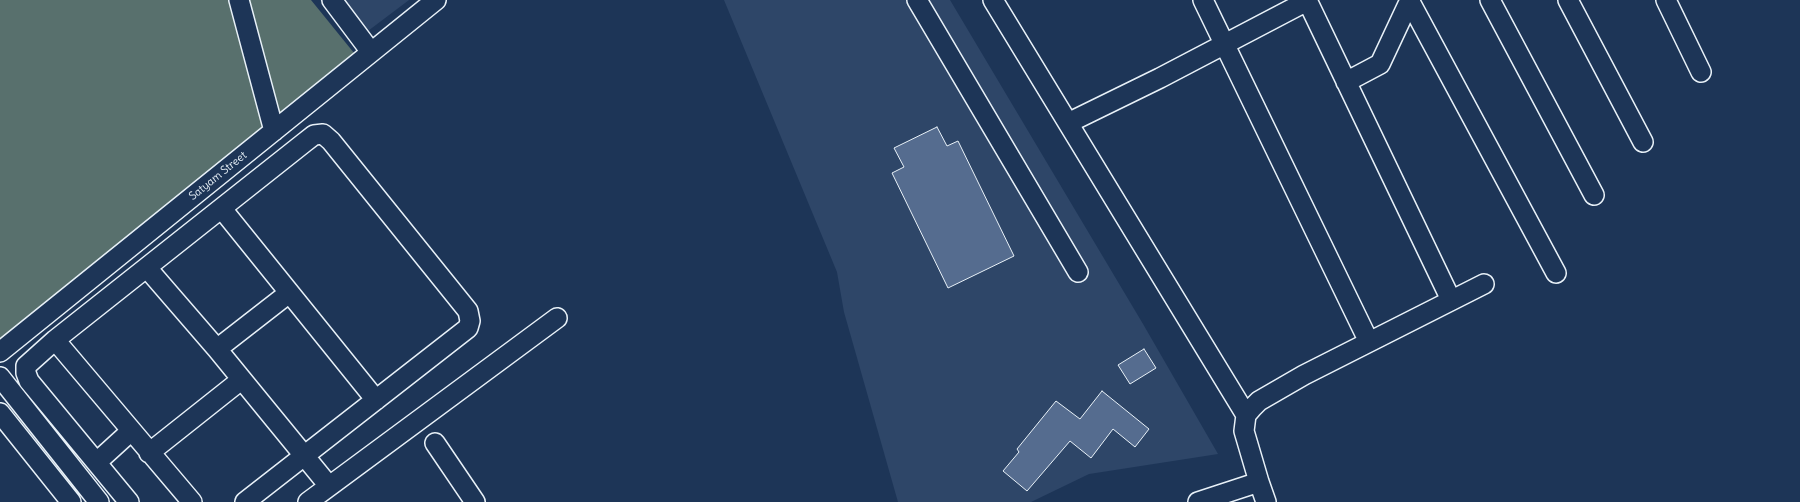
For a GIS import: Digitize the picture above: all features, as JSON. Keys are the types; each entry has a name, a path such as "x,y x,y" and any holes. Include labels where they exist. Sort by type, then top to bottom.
{"street":[{"path":"239,0 274,131"},
{"path":"332,0 371,52"},
{"name":"Satyam Street","path":"0,352 436,0"},
{"path":"917,0 1078,272"},
{"path":"993,0 1246,415"},
{"path":"1202,0 1368,342"},
{"path":"1068,123 1307,0 1451,300"},
{"path":"1346,82 1380,64 1409,0"},
{"path":"1409,0 1556,273"},
{"path":"1490,0 1594,195"},
{"path":"1568,0 1643,142"},
{"path":"1666,0 1701,72"},
{"path":"129,502 29,381 26,373 26,366 55,340 314,135 323,134 331,141 468,311 470,321 468,328 245,502"},
{"path":"222,209 376,400"},
{"path":"147,268 216,349 303,457 329,486"},
{"path":"1266,502 1244,431 1246,415 1259,401 1304,375 1484,284"},
{"path":"216,349 289,293"},
{"path":"308,502 557,318"},
{"path":"55,340 148,453 192,502"},
{"path":"0,377 99,502"},
{"path":"148,453 241,380"},
{"path":"0,413 71,502"},
{"path":"97,462 131,431"},
{"path":"435,443 475,502"},
{"path":"1198,502 1259,482"}],"shaded area":[{"path":"320,0 409,0 352,43"},
{"path":"724,0 950,0 1143,324 1218,454 1089,474 1031,502 898,502 844,312 837,272"}],"green space":[{"path":"0,0 311,0 354,53 0,339"}],"building":[{"path":"937,127 947,146 958,141 1014,256 948,288 892,173 904,167 894,148"},
{"path":"1144,349 1156,368 1130,384 1118,365"},
{"path":"1102,391 1149,429 1135,447 1113,429 1091,458 1070,441 1027,491 1003,471 1019,452 1017,449 1056,401 1080,419"}]}
